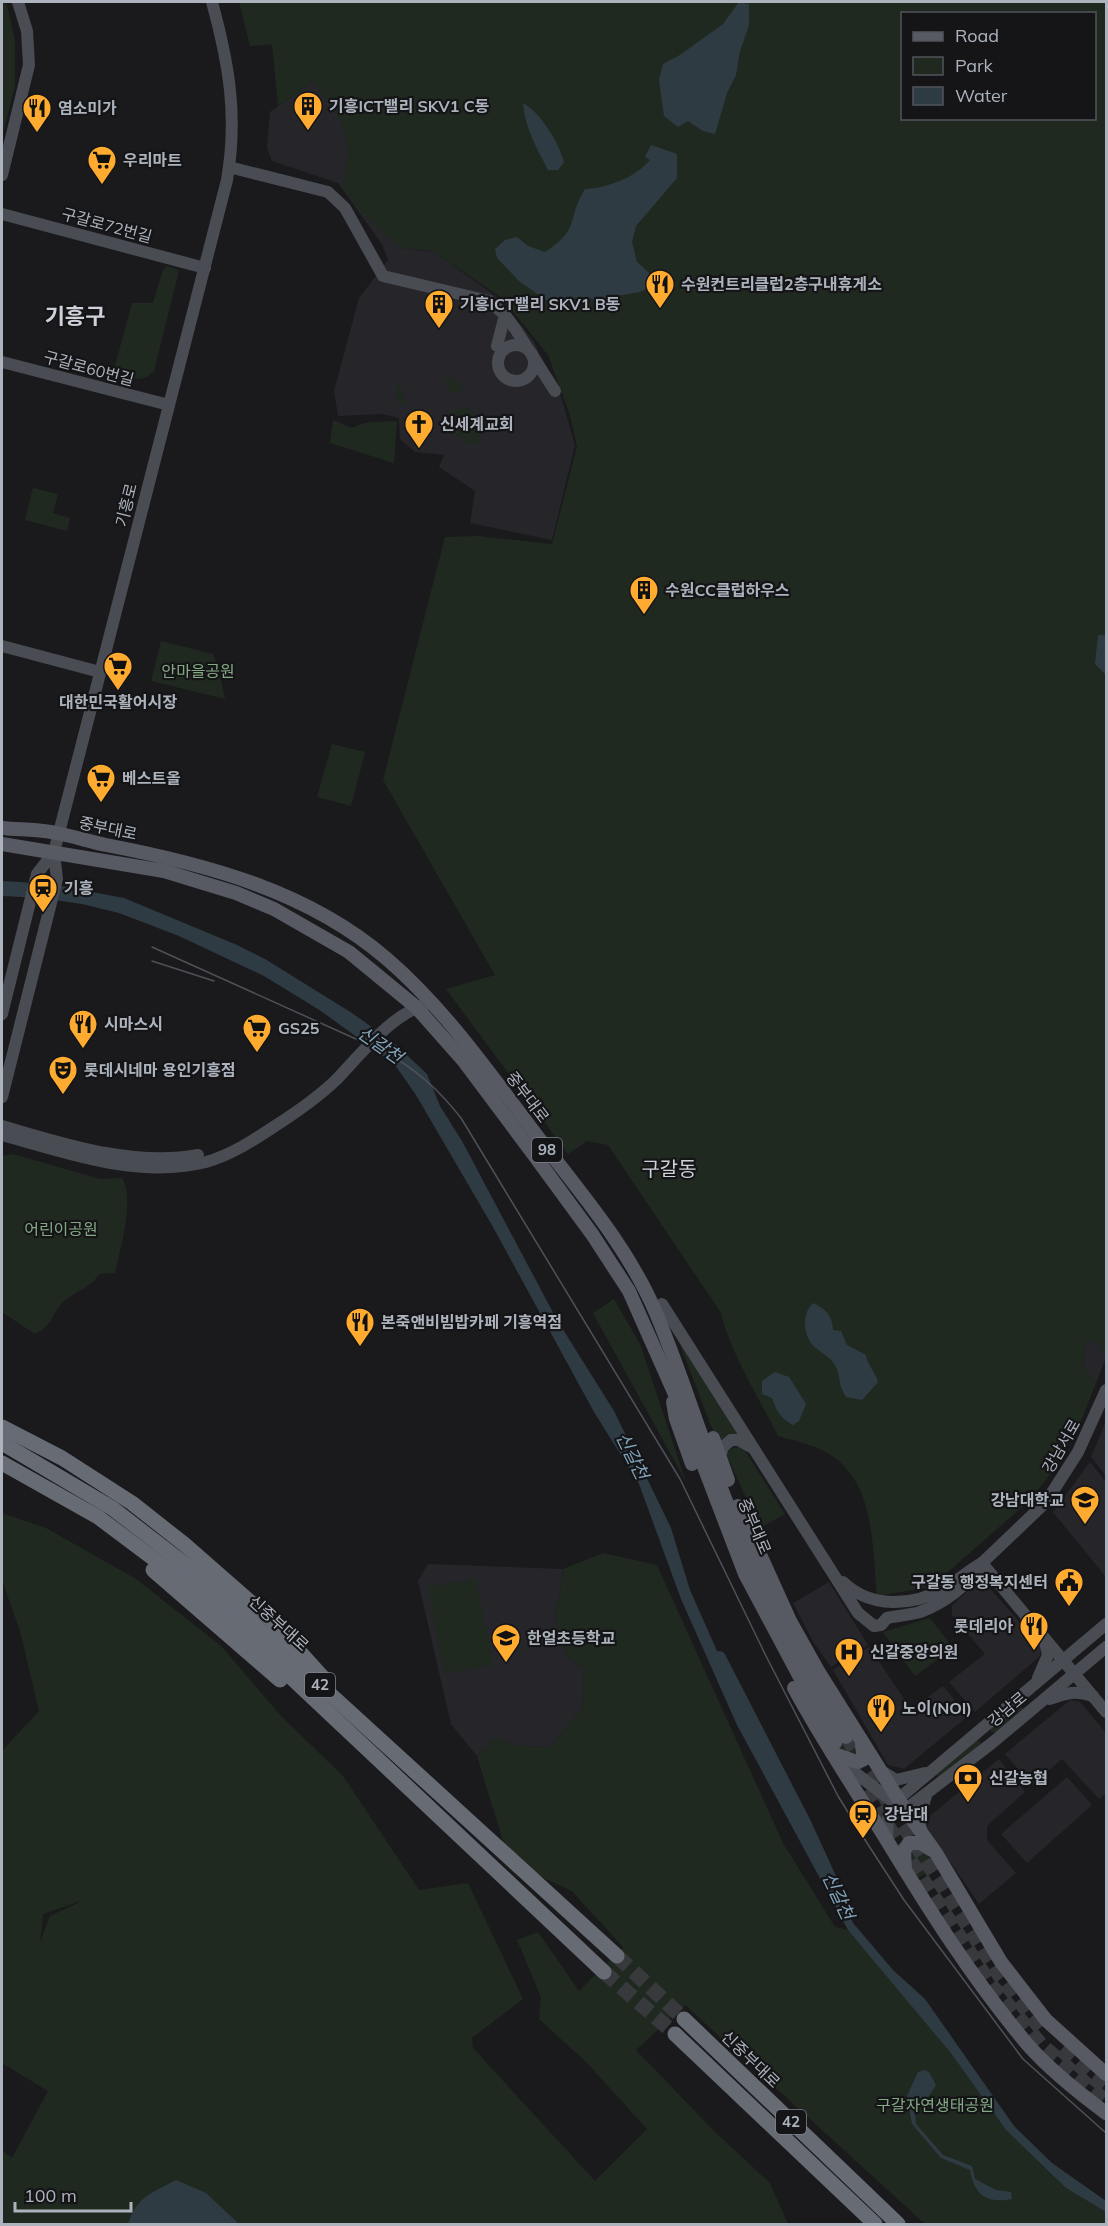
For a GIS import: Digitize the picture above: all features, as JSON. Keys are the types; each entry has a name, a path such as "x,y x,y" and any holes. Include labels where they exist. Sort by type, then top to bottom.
{"highway":[{"path":"2,1427 62,1458 132,1503 184,1544 271,1620 306,1656 346,1709"},
{"name":"신중부대로","path":"2,1443 112,1508 204,1579 617,1956"},
{"name":"신중부대로","path":"2,1463 98,1517 210,1601 604,1971"},
{"path":"2,1473 98,1529 193,1603 378,1766 412,1789"},
{"name":"신중부대로","path":"684,2019 857,2186 900,2224"},
{"name":"신중부대로","path":"675,2034 875,2224"}],"main road":[{"name":"중부대로","path":"2,828 58,833 87,842 173,858 256,884 328,916 387,959 592,1234 629,1291 685,1417 745,1574 835,1744"},
{"name":"중부대로","path":"2,844 187,877 274,909 349,952 423,1005 466,1043 605,1225 640,1279 655,1312 748,1554 835,1744"},
{"path":"640,1279 662,1304 760,1556 806,1649 899,1804 936,1853 976,1923 1020,1987 1046,2020 1107,2074"},
{"path":"835,1744 857,1762 864,1759 861,1742"},
{"path":"835,1744 905,1871 974,1974 1029,2046 1080,2093 1107,2113"},
{"path":"905,1871 904,1851 909,1843 921,1843 936,1853"}],"street":[{"path":"2,175 29,65 27,32 18,2"},
{"name":"기흥로","path":"54,852 230,167 234,133 231,81 212,2"},
{"path":"230,167 328,192 345,208 383,276 489,301 504,315 555,391"},
{"name":"구갈로72번길","path":"2,214 205,268"},
{"path":"497,346 504,315"},
{"name":"구갈로60번길","path":"2,362 169,405"},
{"path":"2,646 100,672"},
{"path":"2,1014 37,874 54,852"},
{"path":"2,1097 57,879 54,852"},
{"path":"2,1135 97,1160 141,1167 167,1167 209,1161 249,1143 318,1098 396,1020 423,1005"},
{"path":"2,1126 102,1152 142,1157 185,1157 209,1153 246,1136 311,1094 352,1063"},
{"path":"662,1304 858,1613 878,1626 884,1623 882,1611"},
{"name":"강남서로","path":"982,1563 1051,1495 1078,1452 1107,1390"},
{"path":"720,1457 723,1447 732,1440 740,1440 756,1452"},
{"path":"833,1573 855,1598 882,1611 918,1613 935,1605 976,1575 982,1563"},
{"path":"882,1611 911,1606 931,1599 970,1569 982,1563"},
{"path":"982,1563 1107,1712"},
{"path":"846,1586 873,1599 895,1603 928,1596 945,1588"},
{"name":"강남로","path":"899,1804 917,1783 1107,1624"},
{"path":"1036,1682 1048,1655 1044,1637"},
{"name":"강남로","path":"899,1804 927,1795 1107,1647"},
{"path":"1040,1702 1069,1691 1081,1691 1093,1696"},
{"path":"835,1744 846,1768 899,1804 888,1818 887,1841"},
{"path":"879,1769 896,1780 932,1771"},
{"path":"917,1783 927,1795 920,1810 922,1834"}],"shaded area":[{"path":"313,82 342,119 349,155 402,248 434,252 500,299 533,340 560,393 575,445 552,540 470,523 475,491 439,467 444,455 415,452 400,439 399,418 382,414 338,416 334,391 359,298 388,260 382,244 338,183 272,161 267,148 270,112"},
{"path":"1095,1340 1106,1358 1096,1383 1083,1367 1085,1341"},
{"path":"1106,1421 1106,1476 1091,1457"},
{"name":"강남대학교","path":"1090,1462 1106,1482 1106,1577 1053,1512"},
{"name":"한얼초등학교","path":"428,1564 563,1569 554,1615 567,1656 584,1670 582,1708 550,1747 520,1746 495,1739 477,1756 451,1724 418,1581"},
{"path":"829,1582 868,1645 831,1667 814,1643 793,1603"},
{"path":"976,1584 987,1585 1041,1647 1040,1656 975,1712 949,1682 985,1654 952,1615 952,1605"},
{"path":"869,1647 911,1709 943,1686 968,1716 904,1769 888,1765 833,1670"},
{"path":"1070,1700 1080,1702 1106,1733 1106,1793 1099,1799 1062,1759 1032,1785 1005,1754"},
{"path":"999,1759 1025,1792 987,1826 987,1840 1016,1873 979,1904 927,1828 931,1815"},
{"path":"1067,1777 1092,1805 1027,1863 1001,1834"}],"green space":[{"path":"2,2 7,5 15,41 15,86 2,137"},
{"path":"239,2 1106,2 1106,1358 1095,1341 1085,1342 1083,1367 1096,1383 1081,1421 1055,1468 1030,1500 931,1587 877,1596 868,1514 862,1494 853,1477 840,1462 822,1450 778,1436 738,1359 721,1313 608,1145 587,1141 568,1154 446,989 495,975 383,780 445,537 478,536 552,544 577,446 570,416 548,355 502,298 432,251 402,248 365,216 343,188 347,154 344,130 333,109 313,82 278,106 272,44 250,46"},
{"path":"167,266 178,270 178,275 154,371 140,379 113,373 132,303 153,303 163,270"},
{"path":"447,375 461,384 463,391 450,392 445,379"},
{"path":"396,381 403,391 406,405 395,401"},
{"path":"465,407 475,413 481,443 471,445 451,432 443,420 449,412"},
{"path":"333,420 352,428 368,423 397,421 394,463 330,443"},
{"path":"33,488 58,494 53,513 70,518 67,531 25,520"},
{"name":"안마을공원","path":"161,641 213,654 225,699 151,681"},
{"path":"332,744 365,752 351,806 317,797"},
{"name":"어린이공원","path":"13,1154 100,1179 122,1178 126,1187 127,1211 115,1273 99,1274 91,1283 62,1303 48,1325 35,1334 2,1312 2,1156"},
{"path":"614,1299 640,1344 686,1482 593,1313"},
{"path":"673,1326 747,1442 719,1447"},
{"path":"739,1446 744,1449 785,1514 760,1528 727,1456 729,1450"},
{"name":"구갈자연생태공원","path":"2,1513 46,1528 136,1579 221,1646 281,1716 343,1776 419,1890 468,1883 523,1999 472,2038 473,2048 595,2181 647,2129 587,2063 539,2019 541,1997 517,1940 538,1932 579,1991 623,1947 572,1891 524,1869 504,1844 477,1756 495,1739 520,1746 550,1747 582,1708 584,1670 567,1656 554,1615 563,1569 603,1553 657,1565 783,1843 835,1927 848,1930 890,1978 950,2052 1006,2130 1066,2188 1106,2212 1106,2224 925,2224 685,2005 636,2050 713,2130 770,2183 788,2224 2,2224 2,2150 12,2158 48,2091 2,2063 2,1751 39,1711 20,1631 2,1580","holes":["84,1900 50,1916 40,1942 43,1914"]},
{"path":"476,1578 493,1665 444,1674 428,1587"},
{"path":"930,1618 953,1648 915,1676 883,1632"},
{"path":"1018,1706 1024,1709 995,1733 991,1732 991,1728"},
{"path":"853,1732 860,1749 855,1757 833,1746"},
{"path":"976,1740 982,1743 940,1778 937,1777 937,1774"},
{"path":"918,1847 939,1865 917,1879 908,1860 910,1851"}],"water":[{"path":"739,2 749,4 749,25 740,51 736,75 727,93 715,134 703,131 688,121 678,127 664,116 659,80 663,64 680,55 723,24"},
{"path":"523,103 543,121 554,138 564,162 558,170 548,170 529,130"},
{"path":"651,145 677,154 677,178 636,226 632,242 637,262 661,284 639,292 595,300 586,297 546,300 519,281 497,258 495,249 505,240 517,237 528,246 545,252 557,244 569,229 579,199 585,189 612,184 637,172 650,160 645,157"},
{"path":"1098,635 1106,635 1106,675 1095,664"},
{"path":"2,881 50,884 124,898 237,945 265,959 352,1013 393,1042 427,1074 440,1106 462,1141 557,1320 614,1411 671,1528 690,1590 763,1755 841,1894 853,1923 893,1970 925,1999 1014,2126 1052,2163 1106,2201 1106,2212 1066,2188 1006,2130 950,2052 848,1930 737,1725 681,1599 639,1484 594,1412 493,1227 416,1095 395,1065 321,1011 264,976 179,936 119,913 82,904 41,898 2,896"},
{"path":"813,1303 828,1313 833,1330 841,1331 847,1345 866,1355 878,1382 862,1400 846,1397 834,1364 808,1338 805,1319"},
{"path":"775,1372 789,1377 806,1404 799,1421 793,1425 779,1413 772,1398 762,1394 762,1381"},
{"path":"924,2070 929,2072 936,2085 929,2096 914,2106 916,2124 943,2155 972,2166 975,2179 996,2190 1011,2192 1012,2199 995,2200 983,2195 978,2191 970,2170 941,2158 912,2124 907,2096 918,2072"},
{"path":"176,2180 206,2193 239,2224 128,2224 140,2202"}],"waterway":[{"name":"신갈천","path":"719,1658 804,1823 831,1882"}],"tunnel":[{"path":"846,1737 1000,1977 1043,2032"},
{"path":"854,1773 990,1983 1041,2044 1106,2101"},
{"path":"617,1956 684,2019"},
{"path":"604,1972 675,2034"},
{"path":"1061,2050 1106,2089"}],"tram line":[{"path":"152,947 387,1053 427,1082 461,1118 680,1479 766,1656 838,1796 867,1843 904,1900 1023,2059 1106,2133"},
{"path":"152,961 214,981"}],"place":[{"name":"기흥ICT밸리 SKV1 C동","path":"308,132"},
{"name":"염소미가","path":"37,134"},
{"name":"우리마트","path":"102,186"},
{"name":"수원컨트리클럽2층구내휴게소","path":"660,310"},
{"name":"기흥ICT밸리 SKV1 B동","path":"439,330"},
{"name":"신세계교회","path":"419,450"},
{"name":"수원CC클럽하우스","path":"644,616"},
{"name":"대한민국활어시장","path":"118,692"},
{"name":"베스트올","path":"101,804"},
{"name":"기흥","path":"43,914"},
{"name":"시마스시","path":"83,1050"},
{"name":"GS25","path":"257,1054"},
{"name":"롯데시네마 용인기흥점","path":"63,1096"},
{"name":"본죽앤비빔밥카페 기흥역점","path":"360,1348"},
{"name":"강남대학교","path":"1085,1526"},
{"name":"구갈동 행정복지센터","path":"1069,1608"},
{"name":"롯데리아","path":"1034,1652"},
{"name":"한얼초등학교","path":"506,1664"},
{"name":"신갈중앙의원","path":"849,1678"},
{"name":"노이(NOI)","path":"881,1734"},
{"name":"신갈농협","path":"968,1804"},
{"name":"강남대","path":"863,1840"}],"district":[{"name":"기흥구","path":"75,316"},
{"name":"구갈동","path":"669,1169"}]}
